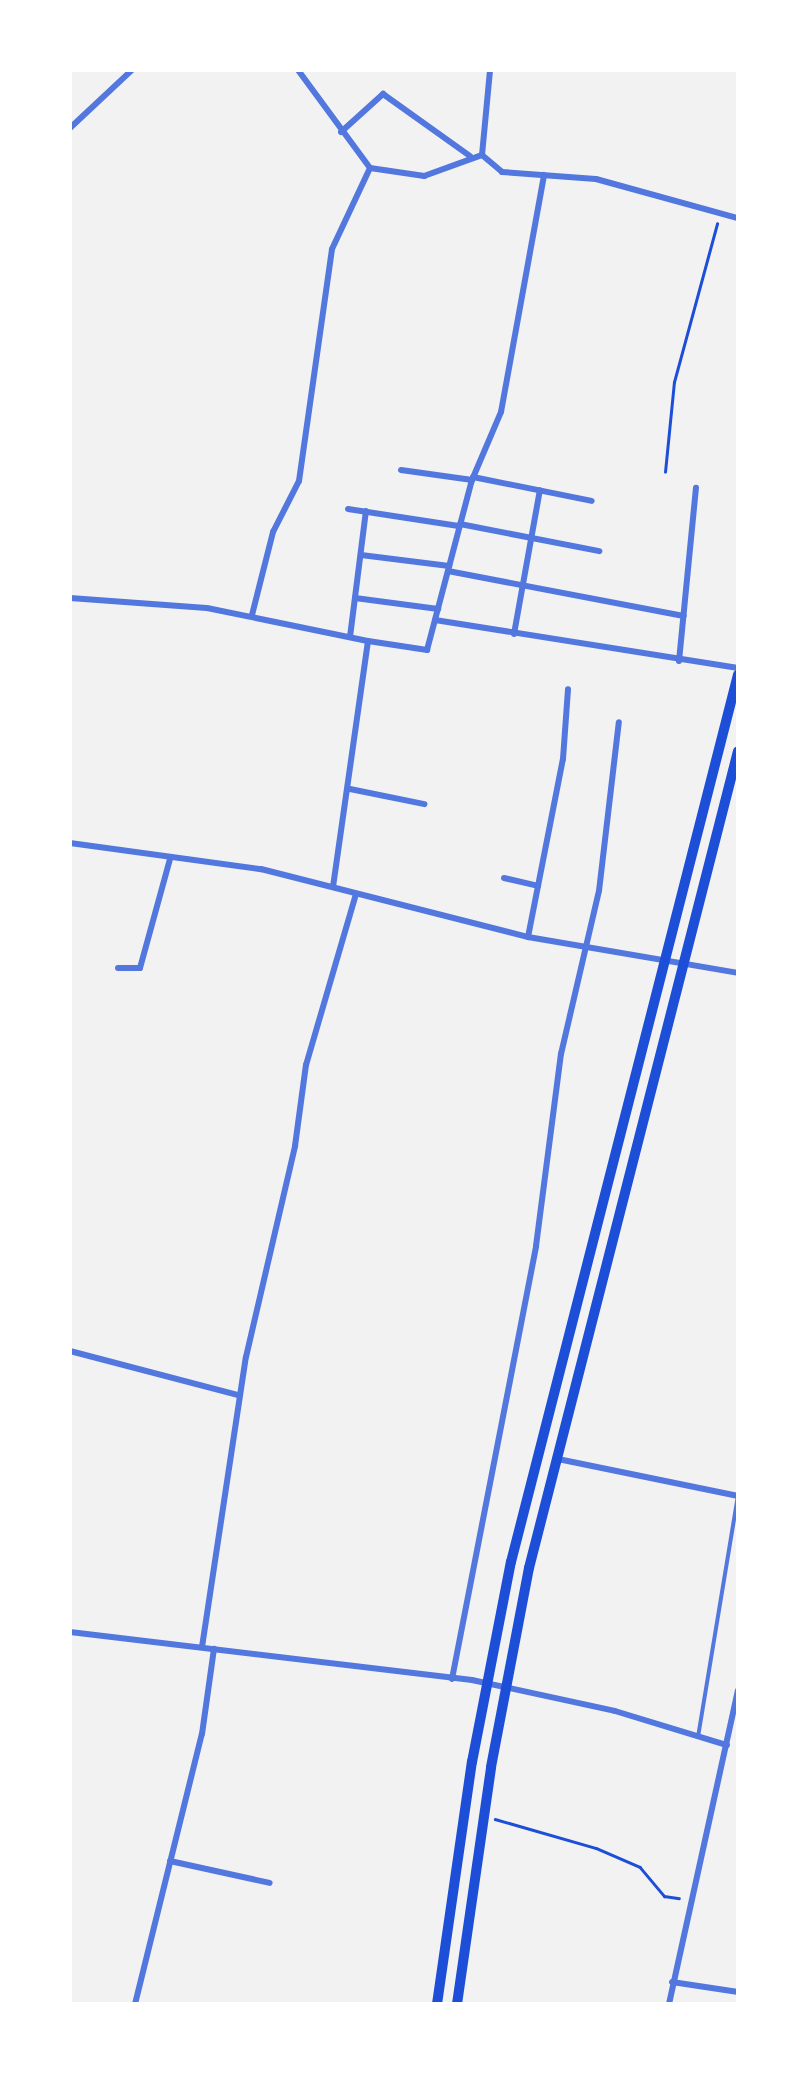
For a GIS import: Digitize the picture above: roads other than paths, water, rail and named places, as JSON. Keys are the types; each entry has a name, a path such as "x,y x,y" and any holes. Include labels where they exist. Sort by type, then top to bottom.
{"main road":[{"path":"436,2004 486,1683 738,676"},
{"path":"457,2004 505,1688 556,1459 738,751"}],"street":[{"path":"70,128 132,70"},
{"path":"298,70 370,168 424,176 470,156 482,155 502,172 596,178 738,218"},
{"path":"482,155 490,70"},
{"path":"342,132 383,94 470,156"},
{"path":"252,615 273,532 299,481 332,248 370,168"},
{"path":"70,598 252,615 368,642 427,650 472,478 501,412 544,175"},
{"path":"400,470 472,478 592,501"},
{"path":"679,661 696,488"},
{"path":"514,634 540,490"},
{"path":"348,508 599,551"},
{"path":"350,638 366,511"},
{"path":"361,555 684,616"},
{"path":"355,598 438,609"},
{"path":"435,620 738,668"},
{"path":"333,886 350,789 368,642"},
{"path":"528,937 562,760 568,689"},
{"path":"452,1680 536,1246 561,1054 586,950 620,722"},
{"path":"350,789 424,804"},
{"path":"70,843 333,886 586,950 738,973"},
{"path":"118,968 140,968 170,859"},
{"path":"504,878 538,886"},
{"path":"202,1647 238,1395 295,1146 306,1065 356,894"},
{"path":"70,1351 238,1395"},
{"path":"556,1459 738,1496"},
{"path":"70,1632 486,1683 698,1737 738,1743"},
{"path":"135,2004 202,1734 214,1648"},
{"path":"668,2004 738,1690"},
{"path":"170,1861 270,1883"},
{"path":"672,1982 738,1992"}],"lane":[{"path":"698,1737 738,1496"}]}
